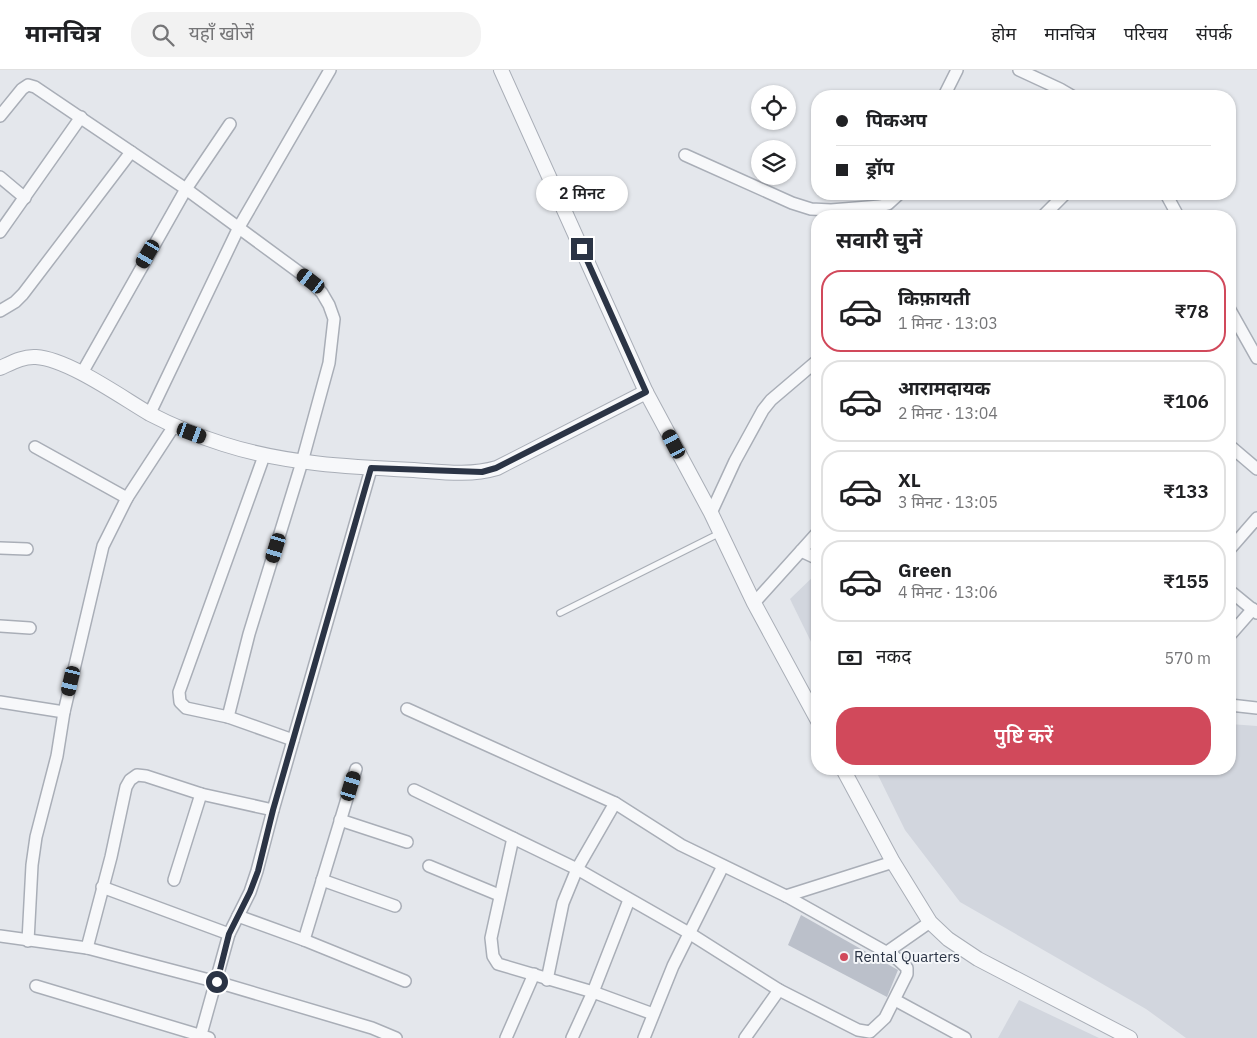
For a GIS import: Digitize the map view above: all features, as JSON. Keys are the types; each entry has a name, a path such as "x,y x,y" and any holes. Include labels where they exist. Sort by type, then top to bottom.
{"street":[{"path":"150,413 239,227 330,70"},
{"path":"501,70 646,392 711,513 754,603 811,708"},
{"path":"947,90 957,70"},
{"path":"1019,70 1062,90"},
{"path":"0,116 22,89 28,86 35,87 186,189 311,281 322,293 334,319 329,363 302,462 249,634 228,717"},
{"path":"0,232 26,198 81,117"},
{"path":"82,373 186,189 230,124"},
{"path":"0,311 24,294 131,152"},
{"path":"685,155 792,203 811,209 880,206 888,204 892,200"},
{"path":"0,177 26,198"},
{"path":"1049,210 1059,200"},
{"path":"1236,321 1257,358"},
{"path":"0,368 26,357 36,357 82,373 174,426 216,442 264,456 302,462 375,469 465,473 482,472 496,468 646,392"},
{"path":"711,513 735,461 763,410 776,395 811,366"},
{"path":"28,941 32,865 36,837 57,756 64,712 103,546 127,498 174,426"},
{"path":"34,447 127,498"},
{"path":"1236,450 1255,464"},
{"path":"264,456 178,692 180,702 186,708 228,717 293,740"},
{"path":"36,986 204,1037 229,934 254,882 293,740 375,469"},
{"path":"1236,542 1257,518"},
{"path":"754,603 811,540"},
{"path":"0,548 27,549"},
{"path":"802,551 811,556"},
{"path":"1236,596 1255,611 1236,629"},
{"path":"0,626 30,628"},
{"path":"0,702 64,712"},
{"path":"1236,706 1257,708"},
{"path":"407,709 615,803 681,845 786,896 887,952 901,962 906,968 907,974 882,1023 874,1030 865,1032 858,1030 779,990 689,933 577,869 414,790"},
{"path":"304,940 356,769"},
{"path":"86,948 126,787 130,780 137,775 146,776 201,794 273,810"},
{"path":"846,775 893,862 930,922 948,939 978,959 1130,1038"},
{"path":"174,880 201,794"},
{"path":"547,980 563,903 577,869 615,803"},
{"path":"340,820 407,842"},
{"path":"513,838 491,938 493,956 498,964 593,992 653,1014"},
{"path":"786,896 893,862"},
{"path":"429,866 499,895"},
{"path":"644,1038 673,966 723,866"},
{"path":"322,880 395,906"},
{"path":"102,887 229,934"},
{"path":"572,1038 593,992 629,900"},
{"path":"238,916 304,940 405,981"},
{"path":"887,952 930,922"},
{"path":"0,936 86,948 217,982 372,1028 396,1038"},
{"path":"506,1038 534,974"},
{"path":"745,1038 779,990"},
{"path":"895,1000 965,1038"}],"lane":[{"path":"560,612 720,533"}],"shaded area":[{"path":"811,579 811,642 790,599"},
{"path":"1236,724 1257,726 1257,1038 1186,1038 1146,1009 960,902 905,830 878,775 1236,775"},
{"path":"1019,1000 1099,1038 998,1038"}],"building":[{"name":"Rental Quarters","path":"801,915 898,970 887,997 788,945"}],"place":[{"name":"Rental Quarters","path":"844,957"}],"route":[{"path":"217,982 229,934 250,892 258,871 273,810 354,535 371,468 465,473 482,472 496,468 646,392 582,249"}]}
